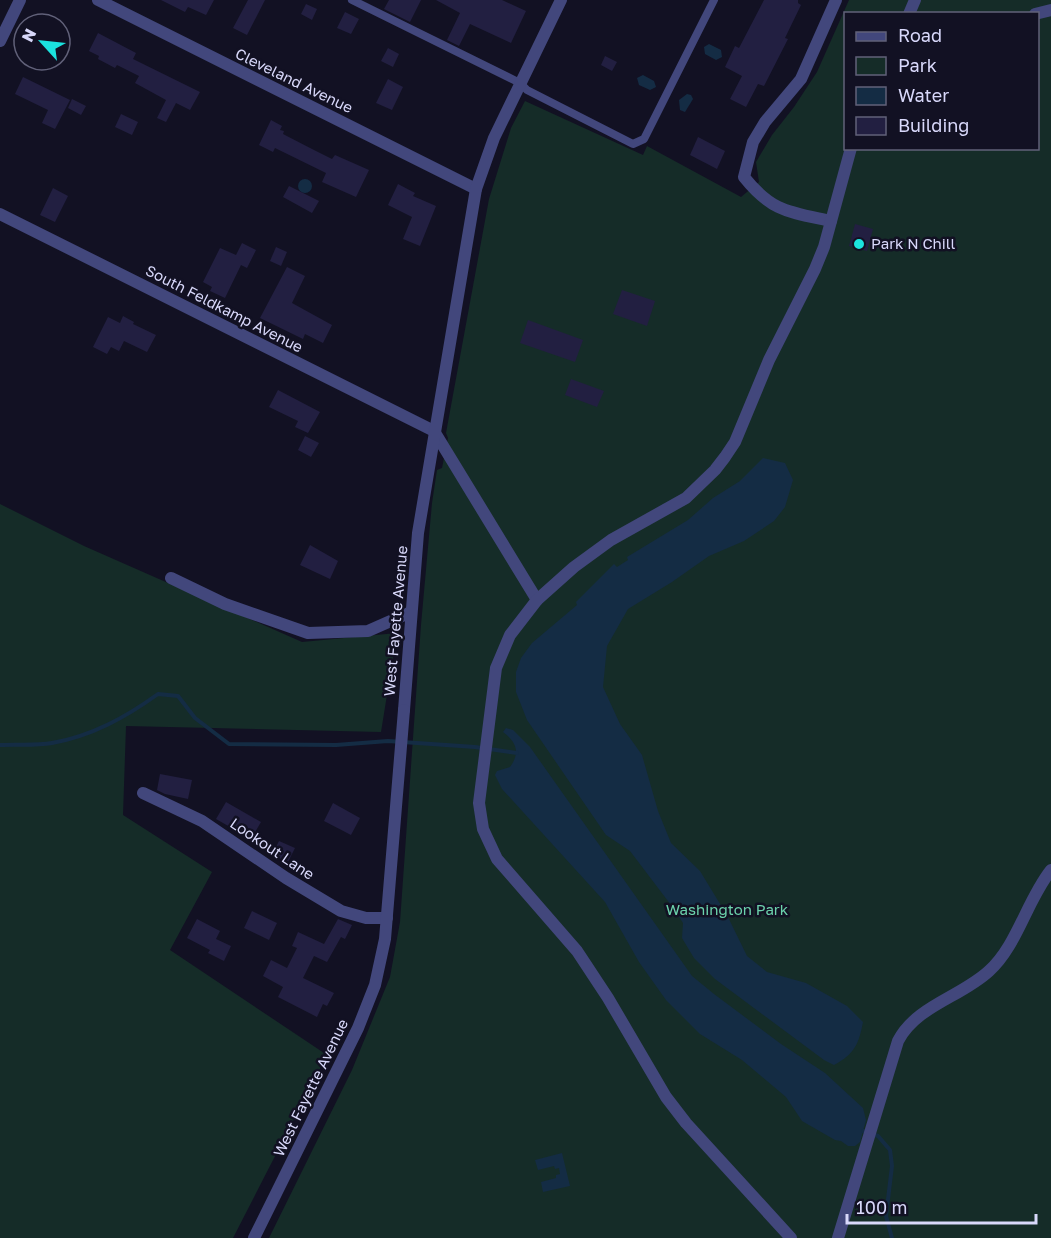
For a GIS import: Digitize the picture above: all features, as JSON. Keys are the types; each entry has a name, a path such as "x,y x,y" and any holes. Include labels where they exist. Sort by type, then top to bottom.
{"street":[{"path":"0,41 20,0"},
{"name":"Cleveland Avenue","path":"98,0 476,189"},
{"name":"West Fayette Avenue","path":"254,1238 358,1028 375,985 382,959 418,534 476,189 494,138 561,0"},
{"path":"831,221 782,209 768,203 756,193 744,177 753,142 765,122 801,79 836,0"},
{"path":"791,1238 686,1123 666,1097 608,998 577,951 497,859 489,846 480,818 479,803 499,658 516,626 537,600 597,549 686,498 715,470 735,442 769,360 815,269 850,150"},
{"name":"South Feldkamp Avenue","path":"0,214 434,431"},
{"path":"434,431 537,600"},
{"path":"171,578 225,604 308,633 368,631 411,612"},
{"name":"Lookout Lane","path":"143,793 202,821 286,878 341,911 366,918 387,918"},
{"path":"838,1238 898,1041 905,1028 920,1015 989,971 1005,951 1039,885 1051,870"}],"lane":[{"path":"352,0 520,83 527,90 633,144 644,139 714,0"}],"green space":[{"name":"Washington Park","path":"849,0 1051,0 1051,1238 269,1238 352,1070 390,977 400,922 432,503 437,470 442,468 448,438 446,433 489,199 511,128 525,101 643,155 647,146 741,197 759,182 756,162 772,135 817,72"},
{"path":"0,504 84,546 302,642 397,633 381,732 126,726 123,815 212,872 170,950 327,1055 233,1238 0,1238"}],"water":[{"path":"709,44 721,50 722,57 716,60 705,54 704,47"},
{"path":"643,75 654,81 656,87 650,90 639,85 637,78"},
{"path":"687,94 693,99 685,112 680,110 679,100"},
{"path":"302,179 308,179 312,186 308,193 302,193 298,189 298,183"},
{"path":"763,458 785,463 793,480 785,507 774,521 744,541 709,556 628,609 607,646 603,687 620,724 642,755 658,811 671,843 700,871 728,917 747,956 767,972 806,983 847,1006 863,1022 855,1047 847,1057 834,1065 824,1060 715,979 694,958 682,938 683,923 674,909 630,851 606,835 527,720 516,692 516,672 521,658 532,643 577,605 576,602 614,564 617,567 628,560 627,557 688,520 713,498 740,481"},
{"path":"506,728 513,730 530,747 692,976 781,1044 825,1073 863,1108 866,1120 860,1142 855,1146 848,1146 802,1121 786,1097 742,1060 700,1034 666,1000 639,962 605,902 502,789 495,775 497,771 510,767 516,752 514,744 503,732"},
{"path":"562,1153 570,1186 543,1192 541,1182 556,1178 556,1175 560,1174 559,1168 555,1169 554,1166 538,1170 535,1160"}],"building":[{"path":"161,0 214,0 206,15 188,7 185,12"},
{"path":"248,0 265,0 247,35 233,28"},
{"path":"389,0 421,0 410,22 384,9"},
{"path":"436,0 502,0 526,11 511,43 470,24 459,46 447,40 460,13"},
{"path":"764,0 798,0 801,5 785,38 788,39 764,86 758,84 746,107 730,99 742,76 725,67 735,46 739,48"},
{"path":"306,4 317,9 312,20 301,14"},
{"path":"345,12 359,19 351,34 337,28"},
{"path":"98,33 136,53 133,59 200,92 190,110 176,103 166,122 157,118 166,100 135,83 139,76 117,65 115,68 89,51"},
{"path":"388,48 399,54 393,67 381,61"},
{"path":"605,56 617,62 612,71 601,65"},
{"path":"23,77 70,100 55,129 42,123 48,110 15,94"},
{"path":"388,79 403,87 392,110 376,103"},
{"path":"72,99 86,106 81,115 68,108"},
{"path":"121,114 138,122 132,135 115,127"},
{"path":"271,120 282,126 280,130 284,131 283,134 312,149 332,159 335,155 369,170 356,197 322,182 326,173 275,148 273,152 259,145"},
{"path":"698,137 725,151 717,169 690,155"},
{"path":"398,184 415,193 413,196 436,206 420,246 403,239 412,217 388,205"},
{"path":"289,186 319,201 312,213 283,197"},
{"path":"53,188 68,196 55,222 40,215"},
{"path":"855,224 873,229 867,251 849,246"},
{"path":"242,243 256,250 247,268 241,265 225,298 210,291 212,287 203,282 220,248 236,255"},
{"path":"276,247 287,252 281,266 270,261"},
{"path":"287,267 305,276 292,303 332,325 323,343 305,334 303,339 260,318"},
{"path":"622,290 655,301 647,326 613,314"},
{"path":"123,316 134,322 133,324 156,335 147,352 124,341 119,351 111,347 107,354 93,347 108,317 120,323"},
{"path":"528,320 583,340 575,362 520,343"},
{"path":"571,379 604,391 597,407 565,395"},
{"path":"278,390 320,412 308,433 295,427 298,421 269,407"},
{"path":"305,436 319,443 311,457 298,450"},
{"path":"310,545 338,561 330,579 300,565"},
{"path":"160,774 192,780 188,799 157,790"},
{"path":"226,802 261,822 251,839 216,819"},
{"path":"333,803 360,818 351,835 324,821"},
{"path":"279,841 295,848 288,862 272,855"},
{"path":"252,911 277,923 269,940 244,928"},
{"path":"197,919 220,931 216,939 231,946 224,961 208,953 210,950 187,938"},
{"path":"338,919 352,925 345,939 341,937 327,962 314,956 303,978 334,993 327,1006 323,1004 317,1017 278,997 283,987 263,976 271,960 287,968 297,948 292,946 298,932 324,944"}],"waterway":[{"path":"0,745 46,744 81,736 121,718 158,694 178,696 195,718 229,744 336,745 388,741 475,747 517,753"},
{"path":"863,1131 878,1136 890,1150 892,1166 886,1216 892,1238"}],"place":[{"name":"Park N Chill","path":"859,244"}]}
